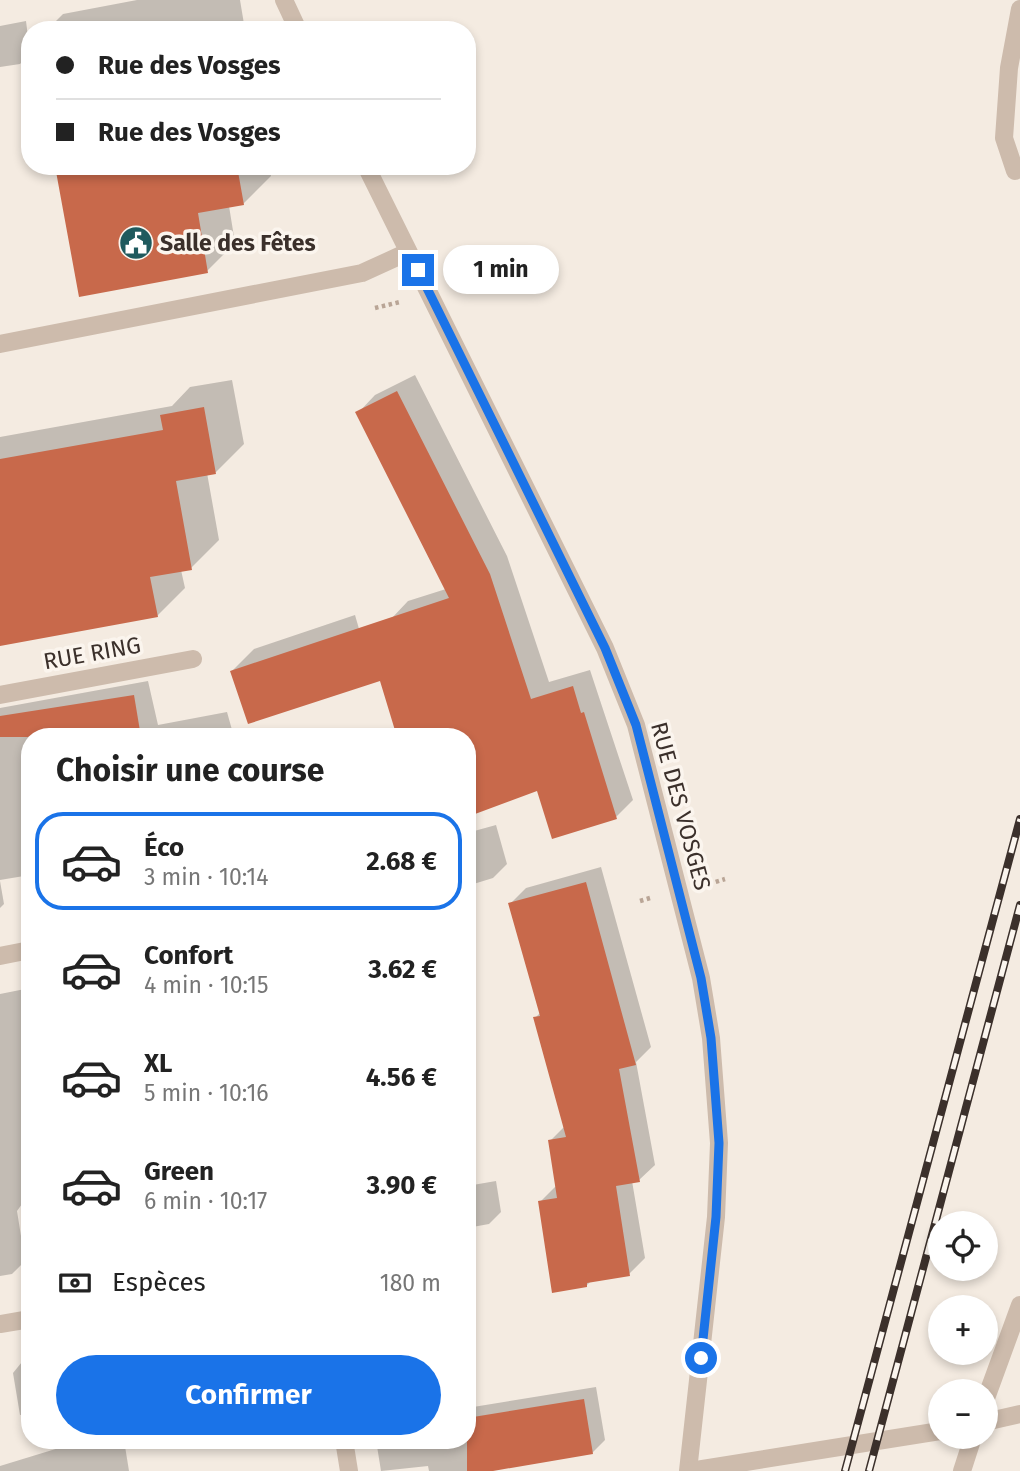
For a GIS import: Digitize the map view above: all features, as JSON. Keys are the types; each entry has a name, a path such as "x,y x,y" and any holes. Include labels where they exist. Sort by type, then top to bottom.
{"street":[{"path":"284,0 294,21"},
{"path":"1015,172 1004,138 1009,68 1020,9"},
{"name":"RUE DES VOSGES","path":"370,175 605,648 636,725 701,978 711,1038 719,1143 716,1217 689,1471"},
{"path":"0,344 362,273 408,252"},
{"name":"RUE RING","path":"0,695 193,659"},
{"path":"0,956 21,952"},
{"path":"993,1379 1020,1304"},
{"path":"0,1324 21,1320"},
{"path":"998,1419 1020,1415"},
{"path":"689,1471 928,1433"},
{"path":"345,1449 349,1471"},
{"path":"962,1471 969,1449"}],"building":[{"name":"Salle des Fêtes","path":"57,175 239,175 244,205 198,213 208,273 79,297"},
{"path":"397,391 490,574 531,699 573,686 581,713 584,712 617,819 552,839 537,791 476,814 476,728 394,728 380,681 248,724 230,671 449,598 355,412"},
{"path":"204,407 216,474 176,481 192,570 150,577 158,617 0,646 0,459 163,430 160,415"},
{"path":"134,695 140,728 21,728 21,737 0,737 0,716"},
{"path":"586,882 636,1065 619,1069 640,1182 616,1186 630,1276 587,1283 587,1287 552,1293 538,1201 557,1198 548,1140 566,1137 533,1017 540,1016 508,903"},
{"path":"584,1399 593,1454 493,1471 467,1471 467,1449 476,1449 476,1417"}],"railway":[{"path":"845,1471 1020,819"},
{"path":"869,1471 1020,905"}],"place":[{"name":"Salle des Fêtes","path":"136,243"}],"route":[{"path":"418,270 605,648 636,725 701,978 711,1038 719,1143 716,1217 701,1358"}]}
